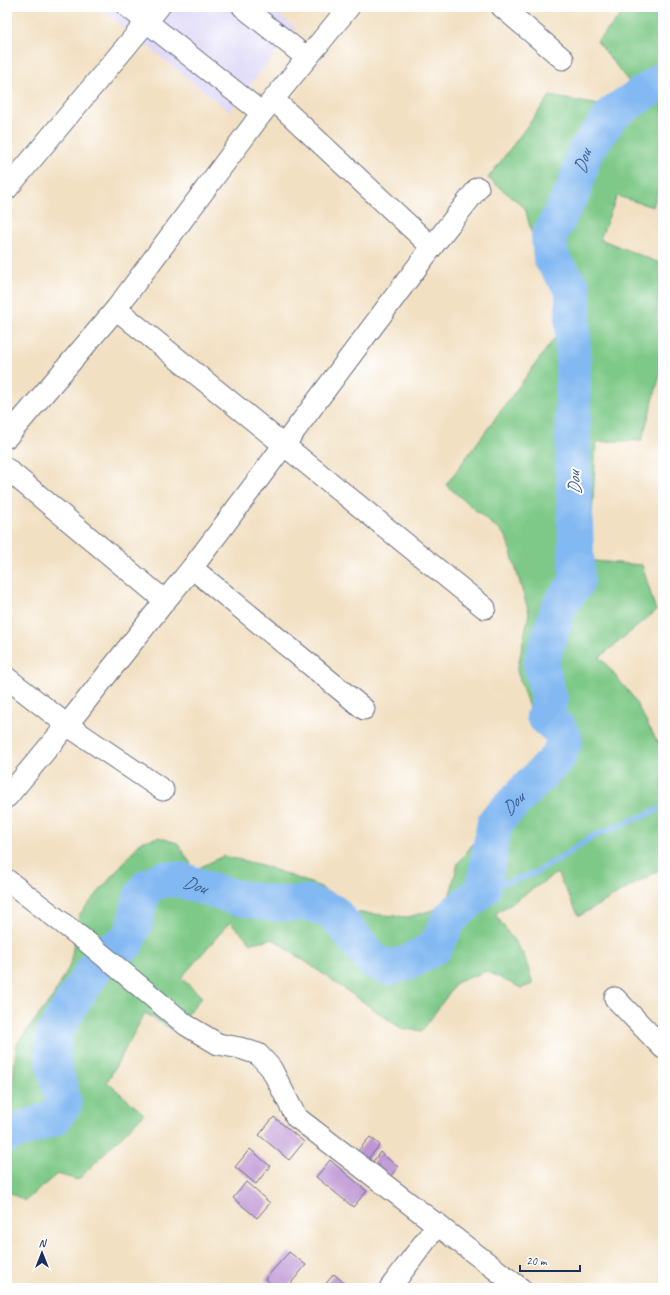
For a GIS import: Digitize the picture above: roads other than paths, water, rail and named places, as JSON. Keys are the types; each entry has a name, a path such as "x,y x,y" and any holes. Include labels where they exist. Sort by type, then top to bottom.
{"street":[{"path":"128,7 153,15 268,106 432,247"},
{"path":"243,7 307,58"},
{"path":"7,437 116,309 268,106 349,7"},
{"path":"502,7 563,59"},
{"path":"7,190 153,15"},
{"path":"7,797 67,725 192,568 432,247 478,188"},
{"path":"116,309 485,608"},
{"path":"7,469 165,601"},
{"path":"192,568 364,709"},
{"path":"7,678 67,725 163,790"},
{"path":"7,880 87,942 186,1026 218,1044 240,1048 258,1054 271,1068 296,1117 520,1288"},
{"path":"615,998 663,1048"},
{"path":"390,1288 438,1224"}],"waterway":[{"name":"Dou","path":"7,1135 54,1118 64,1104 53,1061 53,1036 70,1006 106,951 126,944 135,923 141,897 147,887 162,879 181,880 233,897 275,904 309,903 333,912 373,961 389,968 409,962 435,947 451,917 483,889 495,822 558,757 565,740 560,730 544,716 550,700 541,664 559,606 577,582 573,466 573,289 551,258 549,236 575,187 585,152 613,113 663,80"},
{"path":"483,889 533,874 562,857 591,837 663,808"}]}
